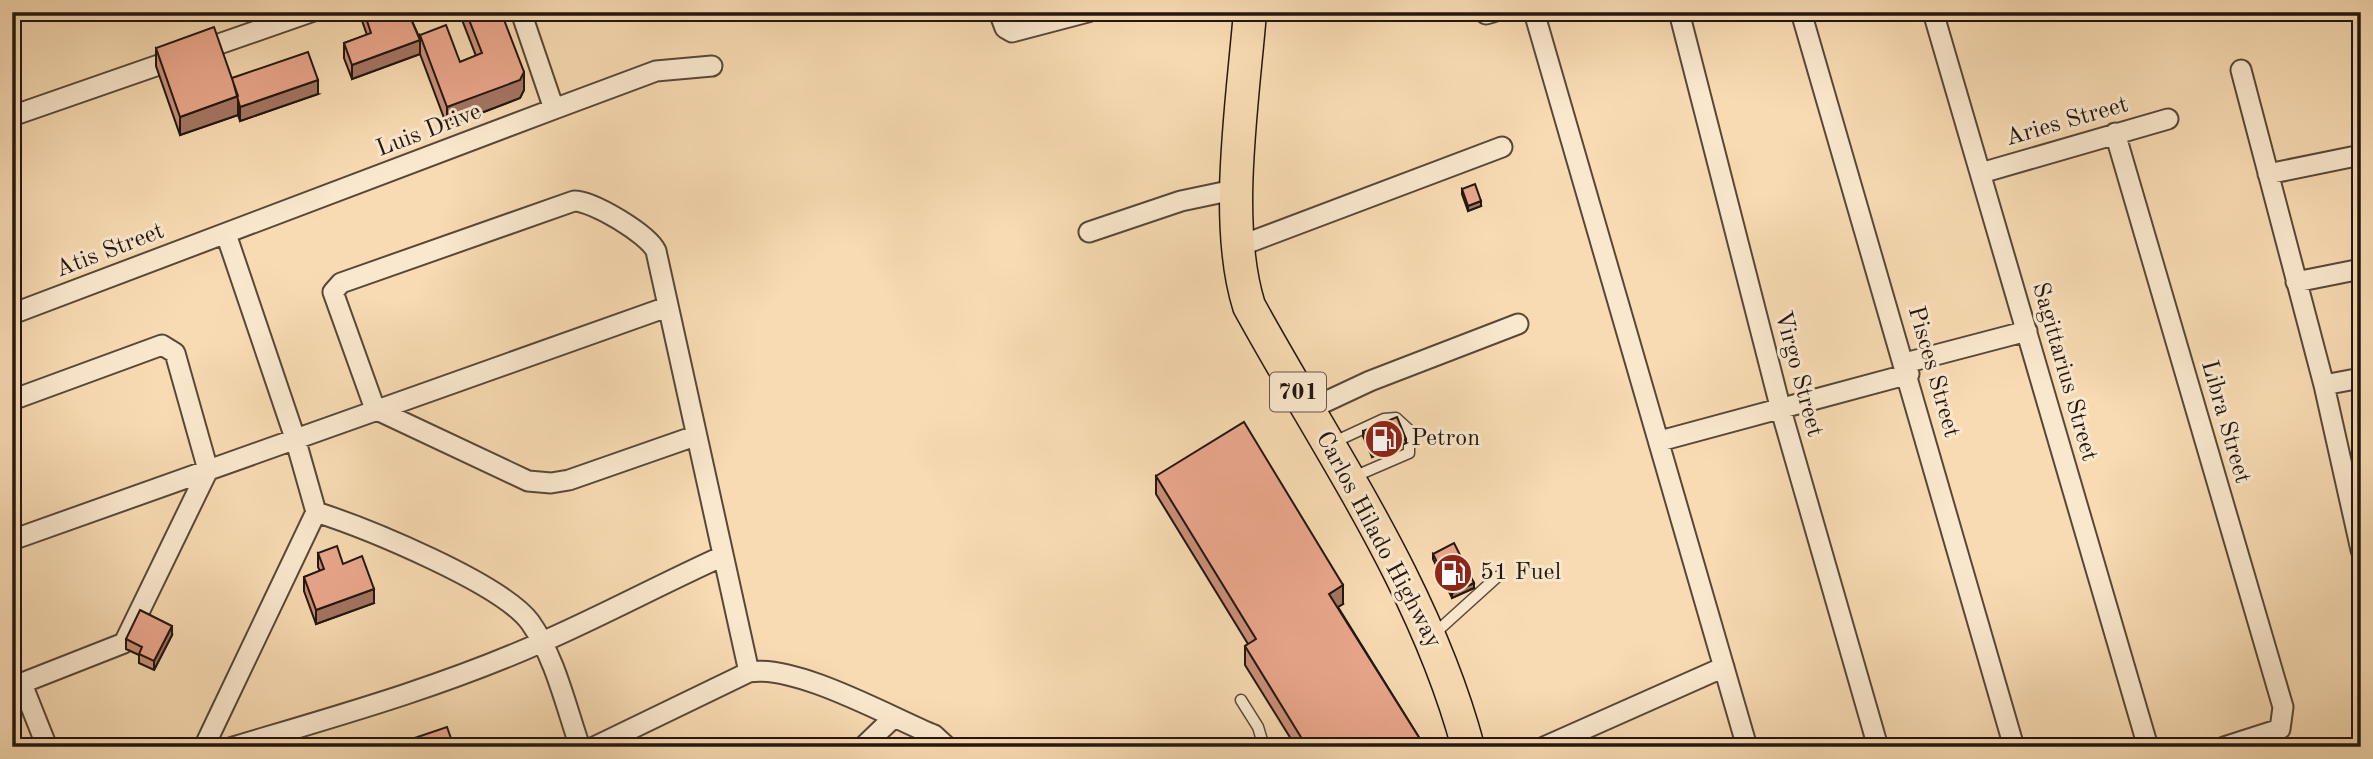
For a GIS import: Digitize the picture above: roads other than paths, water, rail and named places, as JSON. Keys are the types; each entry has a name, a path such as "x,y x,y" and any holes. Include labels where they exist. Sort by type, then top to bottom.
{"main road":[{"name":"Carlos Hilado Highway","path":"1250,12 1238,189 1237,247 1241,279 1249,306 1393,558 1446,672 1468,747"}],"street":[{"path":"12,116 311,12"},
{"path":"521,12 554,109"},
{"path":"999,12 1005,28 1012,32 1077,14"},
{"path":"1534,12 1747,747"},
{"name":"Virgo Street","path":"1679,12 1781,410 1878,747"},
{"name":"Pisces Street","path":"1801,12 1907,369 2014,747"},
{"name":"Sagittarius Street","path":"1933,12 2148,747"},
{"name":"Luis Drive","path":"226,234 656,71 712,66"},
{"path":"2241,70 2354,494 2361,550"},
{"name":"Aries Street","path":"1981,173 2168,120"},
{"name":"Libra Street","path":"2115,133 2283,707 2280,729 2224,747"},
{"path":"1237,247 1502,147"},
{"path":"2268,174 2361,155"},
{"path":"1089,232 1181,201 1238,189"},
{"path":"695,436 569,480 539,483 375,409 332,296 337,285 561,205 581,201 648,239 656,251 749,672"},
{"path":"204,747 316,512 295,438 226,234"},
{"name":"Atis Street","path":"12,314 226,234"},
{"path":"2296,282 2361,269"},
{"path":"12,540 667,307"},
{"path":"1308,410 1395,371 1518,324"},
{"path":"1660,441 1781,410 2027,331"},
{"path":"12,400 162,345 167,346 175,353 208,470 131,635 124,643 17,685 47,747"},
{"path":"2323,385 2361,378"},
{"path":"316,512 356,525 504,598 520,611 542,643 580,747"},
{"path":"233,747 373,706 542,643 723,556"},
{"path":"1544,747 1724,667"},
{"path":"594,747 749,672 776,671 934,735 947,747"},
{"path":"863,747 893,718"}],"lane":[{"path":"1328,444 1384,419 1396,418 1409,430 1409,453 1348,480"},
{"path":"1431,636 1497,577"},
{"path":"1241,700 1258,727 1264,747"}],"place":[{"name":"Petron","path":"1384,439"},
{"name":"51 Fuel","path":"1453,573"}]}
